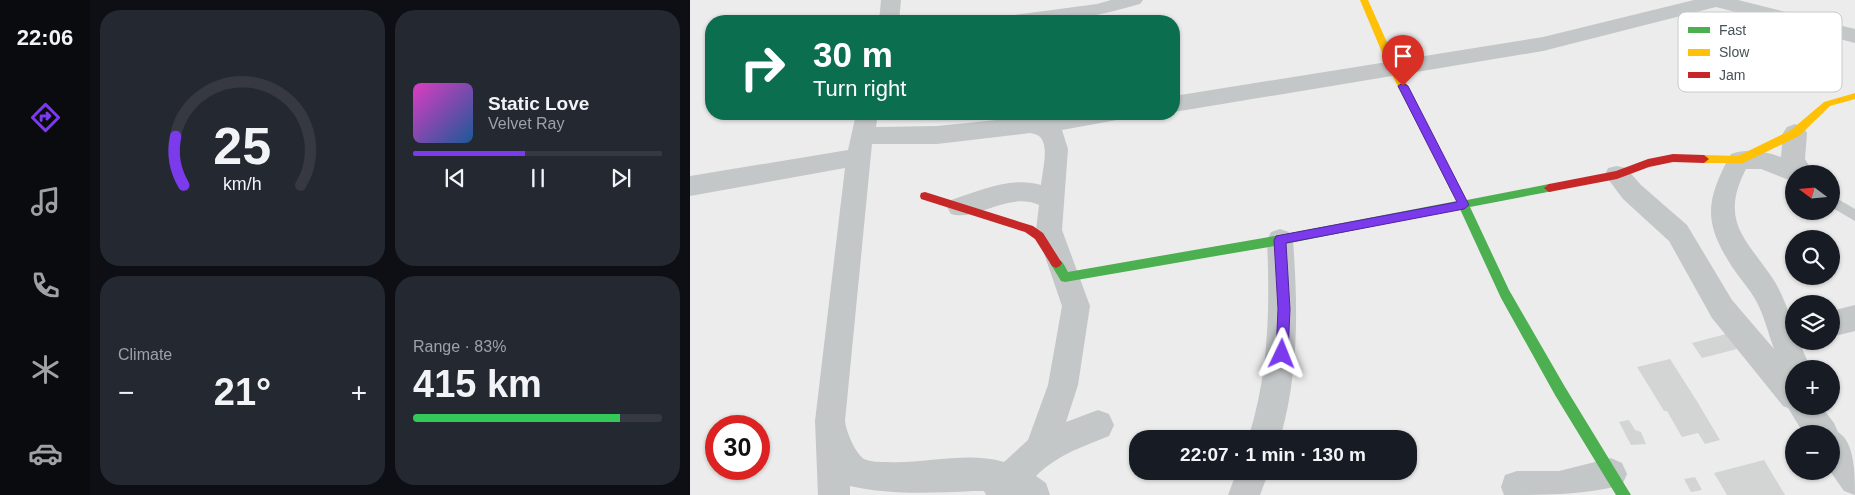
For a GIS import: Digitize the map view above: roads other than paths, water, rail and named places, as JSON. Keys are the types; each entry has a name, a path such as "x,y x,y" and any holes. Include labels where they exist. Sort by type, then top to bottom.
{"street":[{"path":"890,15 892,0"},
{"path":"1060,15 1098,10 1134,0"},
{"path":"1364,0 1394,69 1464,205 1505,294 1560,391 1617,484 1517,487"},
{"path":"1180,103 1543,44 1718,1 1761,12"},
{"path":"1842,33 1855,36"},
{"path":"1785,329 1765,290 1729,239 1722,216 1721,198 1726,181 1739,160 1795,133 1826,104 1855,96"},
{"path":"690,186 862,136 937,135 1066,120"},
{"path":"830,421 844,458 854,472 874,481 899,486 988,477 1011,490 1040,452 1063,384 1071,347 1076,306 1049,230 1056,149 1053,135 1045,128 1030,125"},
{"path":"1795,133 1793,160 1796,165"},
{"path":"834,495 830,421 862,136"},
{"path":"1026,192 1038,186 1046,178 1055,158"},
{"path":"1065,277 1280,240 1464,205 1617,175 1648,163 1673,158 1763,160 1785,168"},
{"path":"1617,175 1632,192 1678,234 1722,309 1785,385"},
{"path":"960,207 994,197 1026,192 1036,193 1052,200"},
{"path":"925,196 1029,229 1039,236 1065,277"},
{"path":"1267,430 1282,354 1284,309 1280,240"},
{"path":"1840,322 1855,318"},
{"path":"1817,424 1855,480"},
{"path":"1040,452 1065,438 1098,425"},
{"path":"1244,495 1250,480"}],"lane":[{"path":"1840,206 1855,216"}]}
